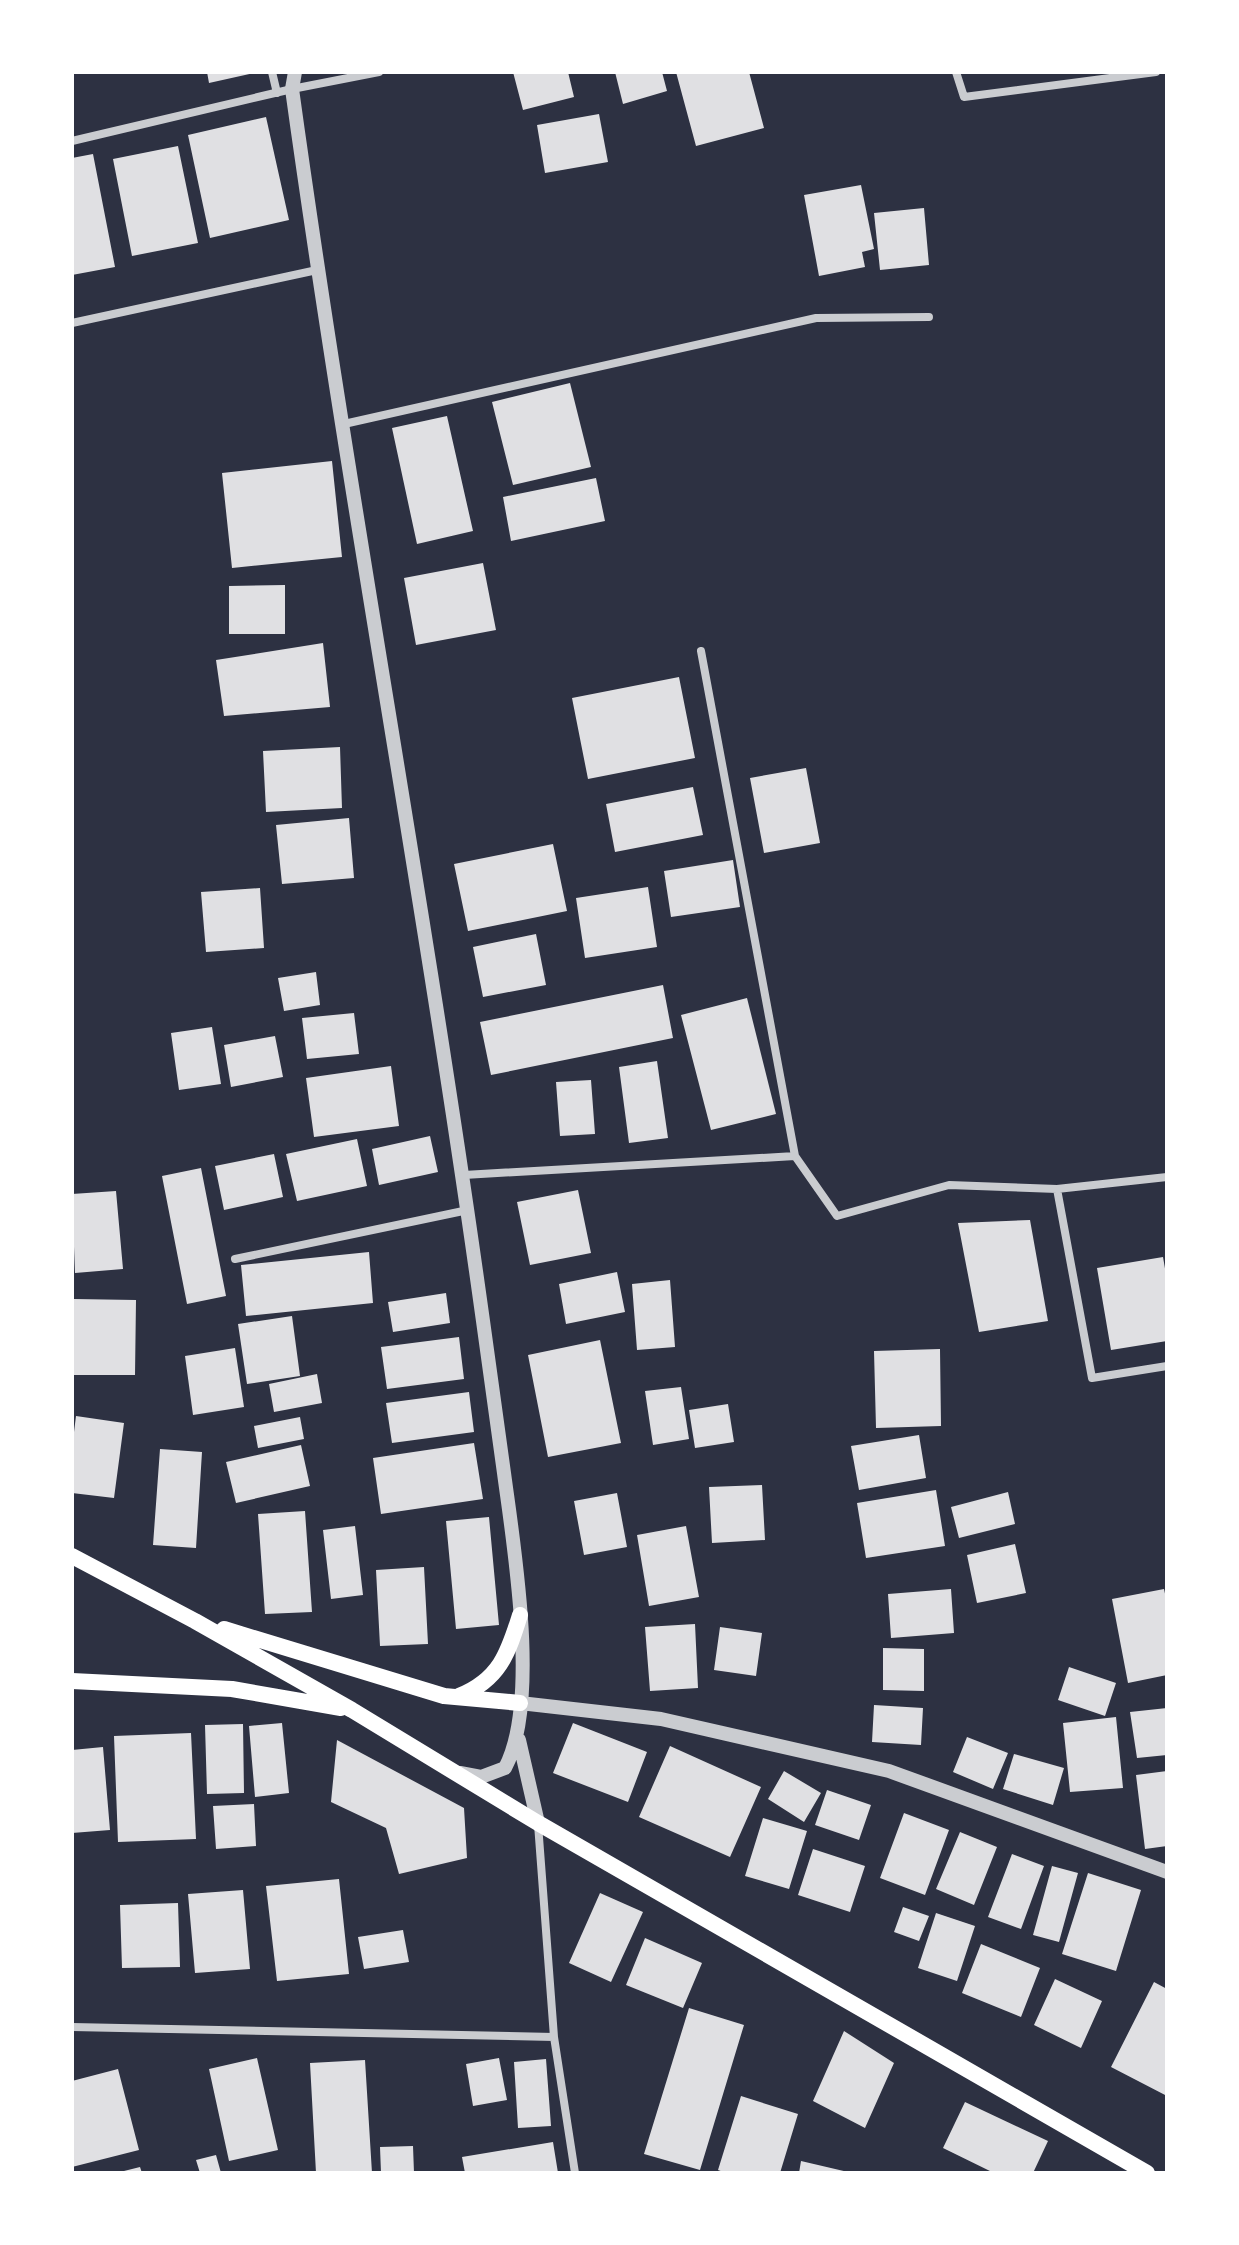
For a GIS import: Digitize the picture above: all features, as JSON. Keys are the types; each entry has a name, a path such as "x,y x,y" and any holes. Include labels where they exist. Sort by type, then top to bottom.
{"main road":[{"path":"72,1556 352,1710 538,1823 1147,2173"},
{"path":"456,1697 480,1687 498,1667 509,1650 520,1615"},
{"path":"195,1621 444,1696 520,1703"},
{"path":"72,1681 232,1689 352,1710"}],"street":[{"path":"272,72 284,91 344,424 464,1175 520,1615 518,1735 538,1823 554,2037 575,2173"},
{"path":"284,91 295,72"},
{"path":"72,141 379,72"},
{"path":"956,72 964,97 1156,72"},
{"path":"72,323 317,270"},
{"path":"344,424 816,318 929,317"},
{"path":"701,651 795,1156 837,1216 949,1185 1057,1189 1167,1177"},
{"path":"464,1175 795,1156"},
{"path":"1057,1189 1092,1378 1167,1366"},
{"path":"235,1259 468,1210"},
{"path":"520,1703 661,1719 889,1771 1167,1872"},
{"path":"453,1771 481,1777 505,1768 518,1735"},
{"path":"72,2027 554,2037"}],"building":[{"path":"207,72 254,72 254,73 209,83"},
{"path":"513,72 568,72 574,97 523,110"},
{"path":"615,72 662,72 667,91 623,104"},
{"path":"676,72 749,72 764,128 696,146"},
{"path":"599,114 608,162 545,173 537,125"},
{"path":"266,117 289,220 210,238 188,135"},
{"path":"178,146 198,243 132,256 113,159"},
{"path":"93,154 115,267 72,275 72,158"},
{"path":"861,185 874,249 862,252 865,267 819,276 804,195"},
{"path":"924,208 929,265 880,270 874,213"},
{"path":"570,383 591,467 513,485 492,402"},
{"path":"447,416 473,531 417,544 392,428"},
{"path":"332,461 342,557 232,568 222,473"},
{"path":"596,478 605,521 511,541 503,497"},
{"path":"483,563 496,630 416,645 404,578"},
{"path":"285,585 285,634 229,634 229,586"},
{"path":"323,643 330,707 224,716 216,660"},
{"path":"679,677 695,758 588,779 572,698"},
{"path":"340,747 342,808 266,812 263,751"},
{"path":"806,768 820,843 764,853 750,778"},
{"path":"693,787 703,835 615,852 606,804"},
{"path":"349,818 354,878 282,884 276,825"},
{"path":"553,844 567,911 468,931 454,864"},
{"path":"733,860 740,907 671,917 664,871"},
{"path":"648,887 657,947 585,958 576,898"},
{"path":"260,888 264,948 206,952 201,892"},
{"path":"536,934 546,985 483,997 473,947"},
{"path":"316,972 320,1005 284,1011 278,978"},
{"path":"663,985 673,1038 491,1075 480,1022"},
{"path":"747,998 776,1114 711,1130 681,1015"},
{"path":"354,1013 359,1054 307,1059 302,1018"},
{"path":"212,1027 221,1084 179,1090 171,1033"},
{"path":"275,1036 283,1077 231,1087 224,1045"},
{"path":"657,1061 668,1138 629,1143 619,1067"},
{"path":"391,1066 399,1126 314,1137 306,1078"},
{"path":"591,1080 595,1134 560,1136 556,1082"},
{"path":"430,1136 438,1172 379,1185 372,1149"},
{"path":"357,1139 367,1186 297,1201 286,1154"},
{"path":"274,1154 283,1197 224,1210 215,1166"},
{"path":"201,1168 226,1296 187,1304 162,1176"},
{"path":"578,1190 591,1253 530,1265 517,1202"},
{"path":"116,1191 123,1269 75,1273 72,1194"},
{"path":"1030,1220 1048,1321 979,1332 958,1223"},
{"path":"369,1252 373,1303 246,1316 241,1265"},
{"path":"1163,1257 1167,1280 1167,1341 1111,1350 1097,1268"},
{"path":"617,1272 625,1312 566,1324 559,1284"},
{"path":"670,1280 675,1347 637,1350 632,1284"},
{"path":"446,1293 450,1323 393,1332 388,1302"},
{"path":"74,1299 136,1300 135,1375 73,1375"},
{"path":"292,1316 300,1376 247,1384 238,1324"},
{"path":"459,1337 464,1379 387,1389 381,1347"},
{"path":"600,1340 621,1443 548,1457 528,1355"},
{"path":"235,1348 244,1407 193,1415 185,1356"},
{"path":"940,1349 941,1426 876,1428 874,1351"},
{"path":"317,1374 322,1403 274,1412 269,1384"},
{"path":"681,1387 689,1439 653,1445 645,1391"},
{"path":"469,1392 474,1432 392,1443 386,1403"},
{"path":"728,1404 734,1442 695,1448 689,1410"},
{"path":"76,1416 124,1423 114,1498 72,1493"},
{"path":"300,1417 304,1439 258,1448 254,1426"},
{"path":"919,1435 926,1478 859,1490 851,1446"},
{"path":"474,1443 483,1499 381,1514 373,1458"},
{"path":"301,1445 310,1486 236,1503 226,1462"},
{"path":"160,1449 202,1452 196,1548 153,1545"},
{"path":"762,1485 765,1540 712,1543 709,1487"},
{"path":"936,1490 945,1546 866,1558 857,1503"},
{"path":"1008,1492 1015,1524 959,1538 951,1507"},
{"path":"617,1493 627,1547 584,1555 574,1501"},
{"path":"305,1511 312,1612 265,1614 258,1514"},
{"path":"489,1517 499,1625 456,1629 446,1521"},
{"path":"355,1526 363,1595 331,1599 323,1530"},
{"path":"686,1526 699,1597 649,1606 637,1535"},
{"path":"1015,1544 1026,1593 977,1603 967,1555"},
{"path":"424,1567 428,1644 380,1646 376,1570"},
{"path":"951,1589 954,1633 891,1638 888,1594"},
{"path":"1164,1589 1167,1603 1167,1675 1128,1683 1112,1599"},
{"path":"695,1624 698,1688 650,1691 645,1627"},
{"path":"720,1627 762,1633 756,1676 714,1670"},
{"path":"883,1648 924,1649 924,1691 883,1690"},
{"path":"1069,1667 1116,1683 1105,1716 1058,1700"},
{"path":"874,1705 923,1708 921,1745 872,1742"},
{"path":"1167,1708 1167,1755 1137,1758 1130,1712"},
{"path":"1116,1717 1123,1788 1070,1792 1063,1723"},
{"path":"282,1723 289,1793 255,1797 249,1726"},
{"path":"573,1723 647,1752 628,1802 553,1773"},
{"path":"243,1724 244,1793 207,1794 205,1725"},
{"path":"191,1733 196,1839 118,1842 114,1736"},
{"path":"967,1737 1008,1753 993,1789 953,1772"},
{"path":"337,1740 464,1808 467,1858 399,1874 386,1828 331,1802"},
{"path":"670,1746 761,1787 730,1857 639,1817"},
{"path":"103,1747 110,1830 72,1833 72,1750"},
{"path":"1014,1754 1064,1768 1053,1805 1003,1789"},
{"path":"784,1771 821,1793 804,1822 768,1799"},
{"path":"1167,1771 1167,1846 1145,1849 1136,1775"},
{"path":"827,1790 871,1805 859,1840 815,1825"},
{"path":"254,1804 256,1846 216,1849 213,1806"},
{"path":"904,1813 949,1830 925,1895 880,1878"},
{"path":"763,1818 807,1831 789,1889 745,1876"},
{"path":"960,1832 997,1847 974,1905 936,1889"},
{"path":"813,1849 865,1866 850,1912 798,1895"},
{"path":"1012,1854 1044,1866 1021,1929 988,1917"},
{"path":"1052,1866 1078,1873 1059,1942 1033,1935"},
{"path":"1088,1873 1141,1890 1116,1971 1062,1954"},
{"path":"339,1879 349,1974 277,1981 266,1886"},
{"path":"243,1890 250,1969 195,1973 188,1894"},
{"path":"600,1893 643,1912 611,1982 569,1963"},
{"path":"178,1903 180,1967 122,1968 120,1905"},
{"path":"903,1907 929,1916 919,1941 894,1932"},
{"path":"936,1913 975,1926 957,1981 918,1968"},
{"path":"403,1930 409,1962 364,1969 358,1937"},
{"path":"645,1938 702,1963 683,2008 626,1985"},
{"path":"981,1944 1040,1968 1021,2017 962,1993"},
{"path":"1055,1979 1102,2001 1081,2048 1034,2025"},
{"path":"1154,1982 1167,1989 1167,2096 1111,2067"},
{"path":"689,2008 744,2025 700,2170 644,2154"},
{"path":"844,2031 894,2063 865,2128 813,2101"},
{"path":"257,2058 278,2150 229,2161 209,2069"},
{"path":"499,2058 507,2100 473,2106 466,2064"},
{"path":"546,2059 551,2126 518,2128 514,2062"},
{"path":"365,2060 372,2173 316,2173 310,2063"},
{"path":"118,2069 139,2150 72,2167 72,2081"},
{"path":"741,2096 798,2114 780,2173 726,2173 718,2170"},
{"path":"965,2102 1048,2141 1033,2173 994,2173 943,2148"},
{"path":"553,2142 558,2173 465,2173 462,2157"},
{"path":"413,2146 414,2173 381,2173 380,2147"},
{"path":"216,2155 221,2173 200,2173 196,2160"},
{"path":"801,2161 848,2172 848,2173 799,2173"},
{"path":"140,2167 142,2173 120,2173 120,2172"}]}
